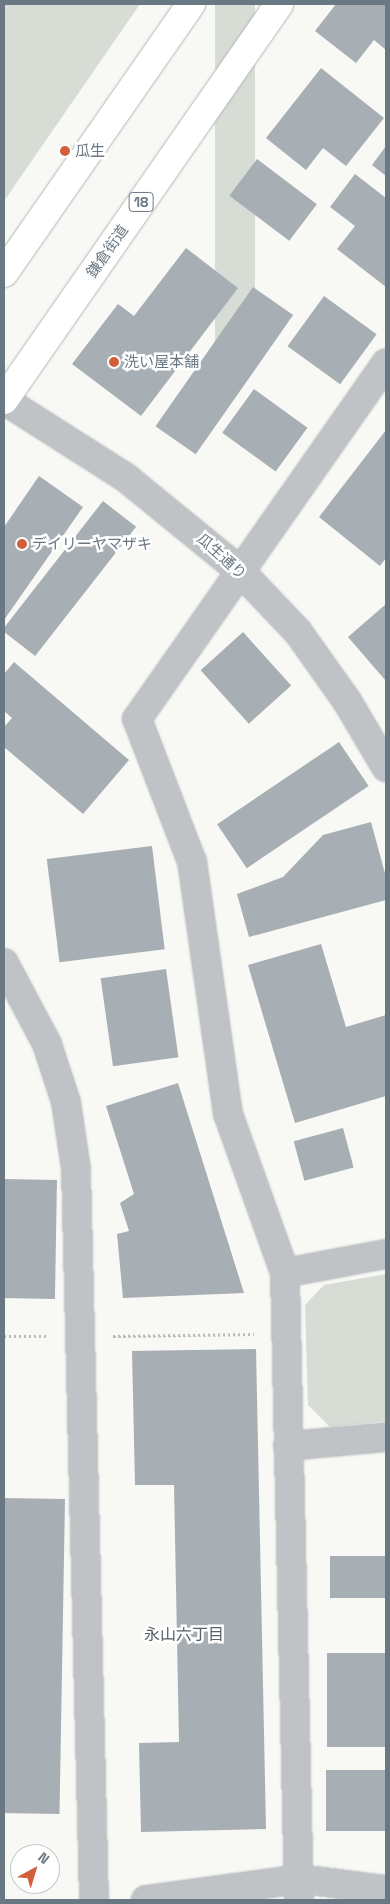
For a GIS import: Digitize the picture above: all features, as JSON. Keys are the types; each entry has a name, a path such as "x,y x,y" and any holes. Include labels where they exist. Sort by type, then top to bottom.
{"main road":[{"path":"4,273 191,4"},
{"name":"鎌倉街道","path":"4,400 279,4"}],"street":[{"path":"300,1890 285,1273 228,1114 192,862 137,719 239,570 386,364"},
{"name":"瓜生通り","path":"4,400 125,477 239,570 298,632 347,701 386,767"},
{"path":"4,962 47,1044 66,1102 76,1169 94,1900"},
{"path":"285,1273 386,1254"},
{"path":"288,1446 386,1437"},
{"path":"146,1900 300,1890 386,1890"}],"path":[{"path":"4,1336 285,1334"}],"shaded area":[{"path":"4,4 140,4 4,201"},
{"path":"215,4 255,4 255,355 215,355"},
{"path":"386,1274 386,1421 330,1427 308,1405 305,1305 324,1285"}],"building":[{"path":"336,4 386,4 386,50 374,40 356,63 315,31"},
{"path":"321,68 384,118 346,166 323,148 306,170 266,138"},
{"path":"386,146 386,176 372,165"},
{"path":"257,159 317,204 289,241 229,196"},
{"path":"355,174 386,198 386,287 337,249 355,226 330,207"},
{"path":"186,248 238,288 141,416 72,364 118,304 134,316"},
{"path":"253,287 293,315 196,454 155,426"},
{"path":"324,296 377,334 340,384 288,346"},
{"path":"254,389 307,428 276,471 222,433"},
{"path":"386,430 386,558 380,566 319,517"},
{"path":"39,476 83,507 4,620 4,527"},
{"path":"103,501 136,527 35,656 4,632 4,628"},
{"path":"386,604 386,681 348,637"},
{"path":"243,632 291,686 249,724 201,670"},
{"path":"14,662 129,760 83,814 4,747 4,727 12,718 4,711 4,674"},
{"path":"339,742 369,786 247,868 217,824"},
{"path":"371,822 386,877 386,900 249,937 237,894 283,877 323,835"},
{"path":"152,846 165,949 59,962 47,859"},
{"path":"321,944 346,1027 386,1015 386,1096 295,1123 248,965"},
{"path":"166,969 178,1057 113,1066 101,978"},
{"path":"178,1083 244,1293 123,1298 117,1234 129,1231 120,1203 134,1194 106,1106"},
{"path":"343,1128 354,1168 304,1181 294,1141"},
{"path":"4,1179 57,1180 55,1299 4,1298"},
{"path":"256,1349 266,1829 141,1832 139,1743 179,1742 174,1485 135,1485 132,1351"},
{"path":"4,1498 65,1499 59,1814 4,1813"},
{"path":"330,1556 386,1556 386,1598 330,1598"},
{"path":"327,1653 386,1653 386,1747 327,1747"},
{"path":"326,1770 386,1770 386,1831 326,1831"}],"place":[{"name":"瓜生","path":"65,151"},
{"name":"洗い屋本舗","path":"114,362"},
{"name":"デイリーヤマザキ","path":"22,544"}],"district":[{"name":"永山六丁目","path":"184,1635"}]}
